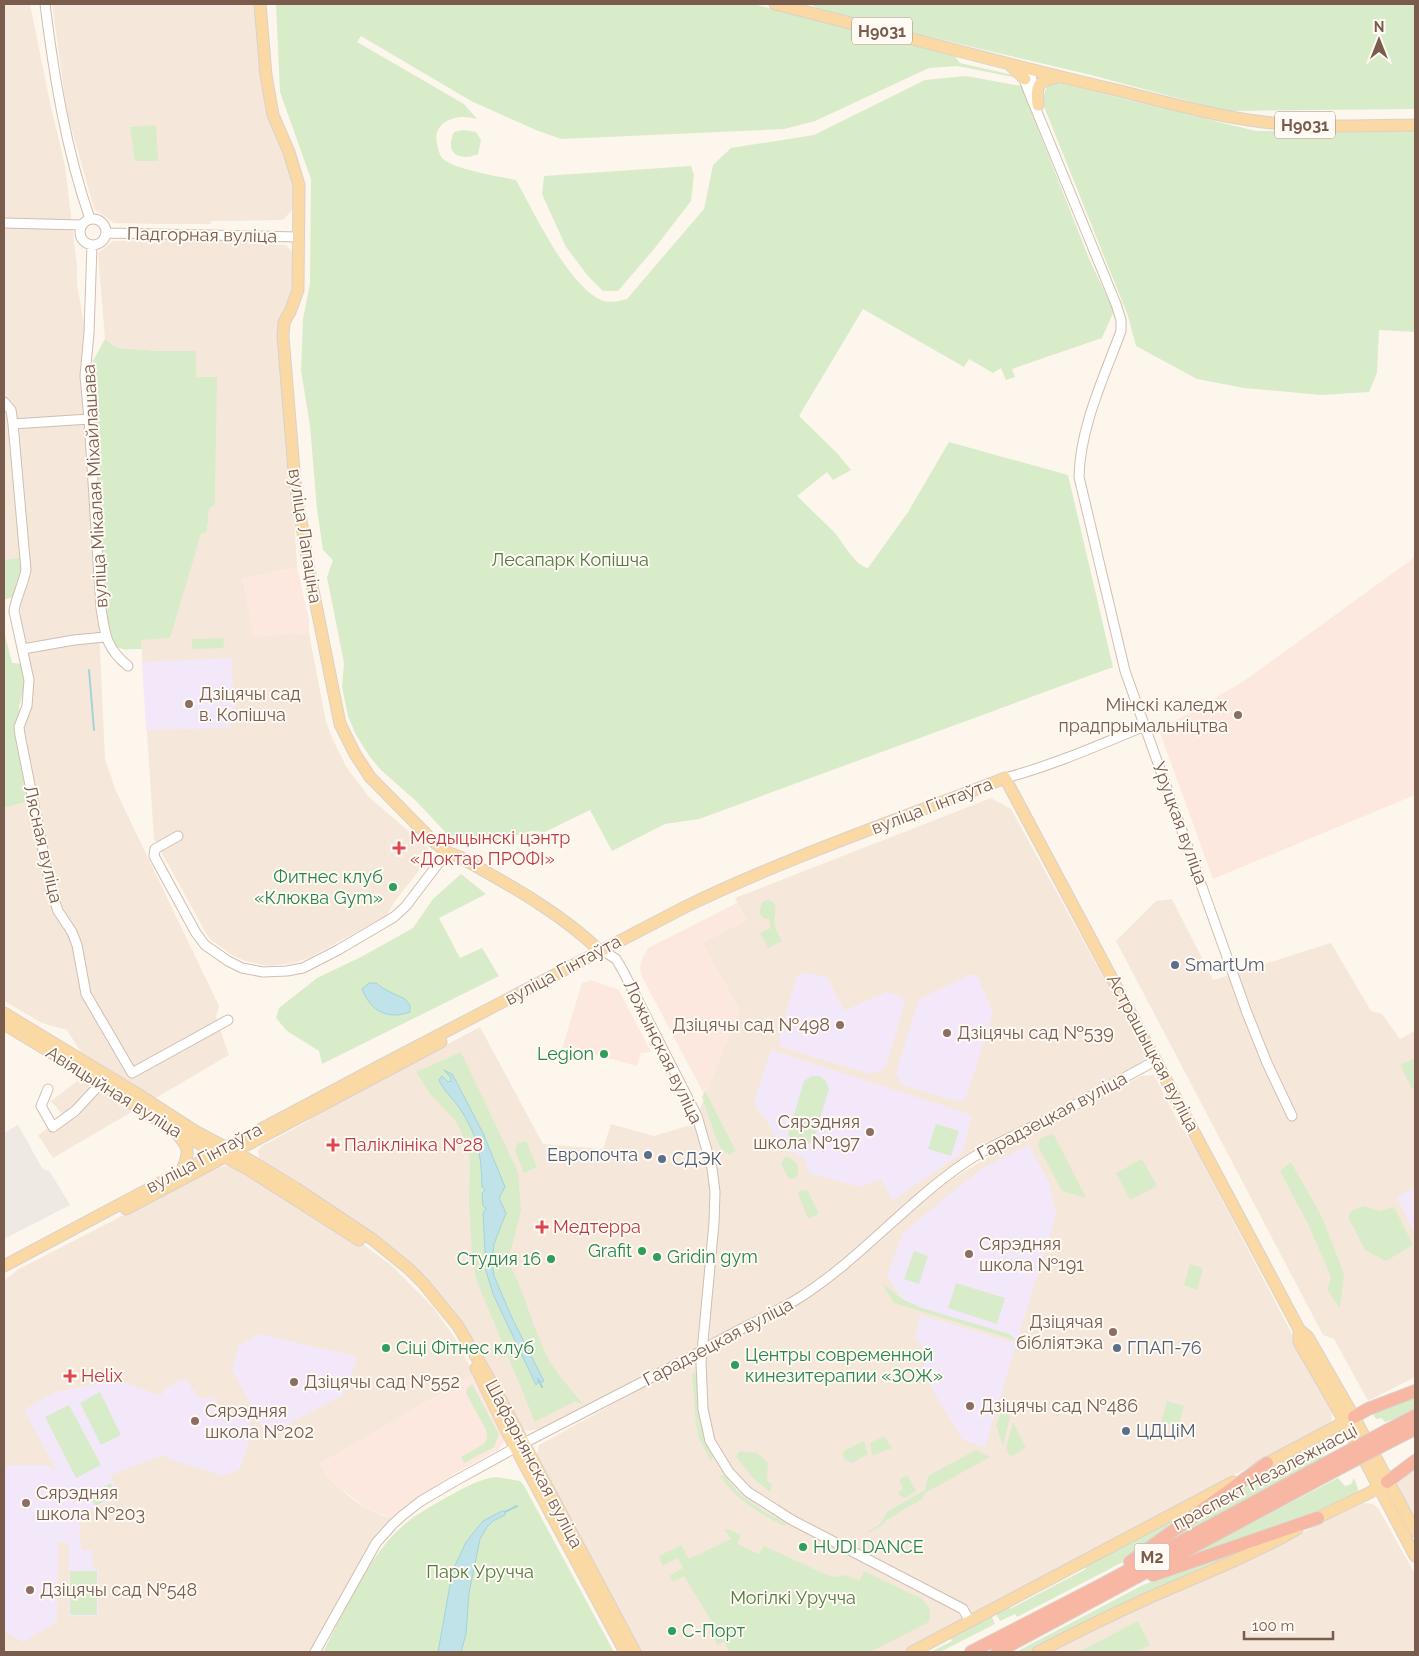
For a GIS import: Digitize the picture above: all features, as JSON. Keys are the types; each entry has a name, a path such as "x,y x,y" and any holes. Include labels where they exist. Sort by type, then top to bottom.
{"highway":[{"path":"1349,1420 1368,1409 1415,1391"},
{"name":"праспект Незалежнасці","path":"997,1652 1105,1589 1390,1435 1415,1416"},
{"name":"праспект Незалежнасці","path":"1390,1435 1415,1429"},
{"path":"1105,1589 1141,1554 1267,1462"},
{"path":"1383,1485 1415,1462"},
{"path":"1105,1589 1174,1568 1318,1518"},
{"name":"праспект Незалежнасці","path":"971,1652 1105,1589"}],"main road":[{"name":"вуліца Лапаціна","path":"260,4 266,75 273,115 289,152 299,185 298,290 284,322 283,336 288,412 295,483 304,540 340,724 355,754 370,777 434,842 447,852 460,857 542,904 603,952"},
{"name":"Н9031","path":"775,4 1007,63 1026,74 1058,77 1225,115 1263,122 1298,125 1415,125"},
{"path":"1038,105 1038,85 1045,80 1058,77"},
{"name":"вуліца Гінтаўта","path":"4,1273 576,963 801,863 1007,782"},
{"name":"Астрашыцкая вуліца","path":"1007,782 1299,1329 1308,1337 1383,1485"},
{"path":"447,852 458,861 543,911 582,942 603,952"},
{"path":"576,963 582,952 582,942"},
{"name":"вуліца Гінтаўта","path":"4,1266 182,1170 260,1139 603,952"},
{"name":"Авіяцыйная вуліца","path":"4,1013 12,1026 29,1039 173,1130 225,1152"},
{"name":"Авіяцыйная вуліца","path":"12,1026 44,1038 195,1131 225,1152"},
{"path":"29,1039 40,1042 44,1038"},
{"path":"173,1130 187,1147 188,1157 182,1170"},
{"path":"260,1139 256,1158 271,1174"},
{"name":"Шафарнянская вуліца","path":"225,1152 271,1174 372,1239 423,1283 458,1326 501,1399 520,1445 625,1652"},
{"name":"Шафарнянская вуліца","path":"225,1152 377,1251 414,1284 436,1307 462,1344 520,1445 634,1652"},
{"path":"912,1652 1200,1501 1267,1462 1349,1420"},
{"path":"1038,1652 1075,1632 1270,1545 1383,1485"},
{"path":"1383,1485 1415,1531"},
{"path":"1383,1485 1415,1556"}],"street":[{"path":"4,223 82,225 90,219 59,98 45,4"},
{"path":"1026,74 1032,76 1048,138"},
{"path":"1026,74 1048,138"},
{"name":"Уруцкая вуліца","path":"1048,138 1121,320 1121,331 1081,448 1080,463 1081,487 1125,670 1247,1013 1267,1063 1292,1116"},
{"name":"Падгорная вуліца","path":"90,219 102,222 106,232 102,242 92,245"},
{"path":"82,225 80,235 82,240 92,245"},
{"name":"Падгорная вуліца","path":"106,232 299,237"},
{"name":"вуліца Мікалая Міхайлашава","path":"92,245 89,340 85,376 101,608 105,638"},
{"path":"4,402 11,410 13,424 89,419"},
{"name":"Лясная вуліца","path":"13,424 26,570 14,611 29,680 27,706 19,727 51,890 58,911 78,945 86,994 132,1073 228,1020"},
{"path":"23,649 74,640 105,638 121,660 128,666"},
{"path":"1007,782 1145,726"},
{"path":"178,836 155,849 154,856 196,932 205,945 228,961 248,970 263,972 303,968 394,917 406,906 447,852"},
{"name":"Ложынская вуліца","path":"603,952 617,960 689,1100 702,1132 712,1168 715,1192 714,1223 702,1364 703,1409 710,1441 729,1472 748,1492 792,1520 963,1609 970,1622"},
{"name":"Гарадзецкая вуліца","path":"315,1652 364,1562 376,1544 393,1524 427,1498 520,1445 693,1356 799,1298 835,1272 936,1184 965,1163 993,1146 1052,1117 1157,1060"},
{"path":"48,1090 41,1106 53,1128 75,1111 101,1083"},
{"path":"705,1325 713,1335 729,1335"},
{"path":"693,1356 698,1358 702,1364"}],"shaded area":[{"path":"4,4 30,4 65,166 77,266 77,284 84,324 87,437 98,606 105,759 116,791 219,1006 216,1017 229,1055 53,1158 38,1135 64,1116 51,1101 92,1070 67,1030 42,1023 4,1001 4,808 33,801 23,731 31,710 33,681 21,623 22,557 4,560"},
{"path":"52,4 255,4 262,84 297,191 293,191 293,209 283,220 211,221 211,224 159,224 114,223 94,209 67,112"},
{"path":"231,239 255,244 286,245 296,256 296,291 283,327 297,567 243,579 254,636 309,633 326,722 347,768 369,797 427,847 430,855 395,901 387,915 311,957 294,963 269,966 245,961 232,955 211,940 154,839 141,640 201,534 207,532 209,509 215,504 216,377 196,377 196,351 117,348 105,339 98,253 113,241"},
{"path":"1415,557 1415,795 1213,879 1159,730 1244,681"},
{"path":"297,567 309,620 309,633 254,637 243,579"},
{"name":"Дзіцячы сад в. Копішча","path":"231,658 235,719 228,728 146,730 142,662"},
{"path":"991,798 1011,809 1146,1055 1146,1061 979,1149 928,1185 826,1279 694,1352 539,1429 527,1431 522,1427 499,1383 486,1367 445,1301 413,1268 259,1158 258,1150 262,1146 308,1121 316,1114 480,1027 543,1144 603,1149 611,1124 654,1136 694,1124 739,1009 702,943 746,920 735,898"},
{"path":"1172,899 1213,980 1331,943 1371,1011 1382,1014 1400,1039 1415,1031 1415,1377 1368,1401 1334,1339 1323,1335 1116,941 1156,901"},
{"path":"737,903 746,920 702,943 739,1009 705,1096 641,975 640,967 648,948"},
{"name":"Дзіцячы сад №498","path":"804,972 827,977 844,1011 887,992 900,996 905,1002 886,1067 871,1074 781,1047 779,1039 796,978"},
{"name":"Дзіцячы сад №539","path":"969,975 977,975 993,1013 965,1100 955,1101 902,1085 896,1073 919,999"},
{"path":"591,980 619,990 651,1052 641,1053 637,1066 593,1054 587,1055 586,1052 579,1053 576,1049 560,1055 582,983"},
{"name":"Сярэдняя школа №197","path":"771,1050 972,1115 962,1153 892,1201 881,1179 861,1187 811,1174 805,1159 781,1146 765,1118 756,1109 755,1098"},
{"path":"1154,1075 1180,1125 1195,1148 1291,1332 1296,1346 1332,1412 1332,1420 1326,1428 903,1652 638,1652 567,1520 561,1501 537,1456 539,1445 822,1288 955,1177 997,1152 1141,1076"},
{"path":"18,1125 42,1168 50,1172 70,1205 4,1239 4,1133"},
{"name":"Сярэдняя школа №191","path":"1029,1145 1049,1183 1056,1214 1017,1341 907,1307 887,1275 903,1233 985,1167"},
{"path":"226,1166 236,1168 287,1201 304,1207 364,1245 391,1265 433,1307 455,1338 474,1374 320,1464 328,1478 355,1501 367,1509 392,1518 362,1559 310,1652 4,1652 4,1281 17,1270 215,1168"},
{"path":"1415,1187 1415,1234 1397,1197"},
{"name":"Дзіцячы сад №486","path":"921,1315 1016,1344 985,1447 963,1440 922,1372 927,1357 915,1336"},
{"name":"Дзіцячы сад №552","path":"260,1334 358,1357 343,1395 267,1435 232,1370 239,1345"},
{"path":"474,1374 477,1385 503,1433 504,1442 498,1450 452,1475 392,1518 367,1509 328,1478 320,1464"},
{"path":"186,1379 191,1389 196,1391 195,1396 209,1400 210,1396 217,1398 213,1409 249,1420 253,1428 240,1469 223,1476 167,1458 166,1455 110,1475 119,1493 118,1498 79,1514 81,1550 91,1550 93,1568 98,1571 98,1616 69,1616 69,1543 58,1542 57,1622 23,1642 4,1631 4,1468 8,1465 48,1465 54,1471 56,1469 24,1410 55,1392 118,1380 161,1396 163,1390"},
{"path":"1415,1466 1415,1521 1397,1483"},
{"path":"1364,1503 1373,1504 1378,1508 1415,1574 1415,1652 1047,1652 1077,1636"}],"green space":[{"name":"Лесапарк Копішча","path":"276,4 753,4 954,55 960,63 1017,76 1018,78 957,66 929,68 815,121 784,129 561,139 471,101 361,36 357,42 464,104 477,119 470,117 455,118 443,124 437,136 439,153 442,158 447,162 466,169 516,180 554,248 578,282 591,294 610,302 627,299 704,209 713,165 731,148 814,135 925,80 966,76 1021,86 1090,261 1114,311 1102,338 1012,369 1015,377 1006,380 1001,368 993,373 969,359 964,367 863,309 799,416 837,453 851,470 833,480 827,472 797,496 834,532 858,563 868,568 908,512 949,442 1068,475 1113,667 699,819 665,824 612,851 590,810 545,832 531,831 467,847 450,837 370,757 356,735 348,716 342,687 344,663 327,577 333,560 323,550 317,509 310,426 301,370 303,319 310,284 311,179 280,92"},
{"path":"810,4 1415,4 1415,109 1226,111 1091,75 825,12"},
{"path":"1055,82 1256,131 1415,130 1415,332 1379,330 1377,373 1369,392 1321,395 1244,388 1197,379 1136,346 1128,316 1043,104 1047,88"},
{"path":"156,125 158,161 135,161 130,127"},
{"path":"463,130 476,132 481,140 478,154 465,157 455,154 452,150 451,139 454,132"},
{"path":"691,166 694,175 691,201 654,249 618,291 603,291 588,276 566,247 542,194 544,176"},
{"path":"105,339 117,348 196,351 196,377 217,377 215,504 209,509 207,532 201,534 170,638 141,640 142,649 119,648 109,637 93,429 93,361"},
{"path":"23,557 20,579 12,597 4,600 4,560"},
{"path":"4,631 12,663 23,664 25,685 19,707 27,802 4,808"},
{"path":"223,638 224,648 192,649 192,639"},
{"path":"461,874 486,894 439,918 460,958 482,948 499,976 322,1064 319,1051 287,1031 276,1018 279,1008 317,978 361,957 413,928 433,899"},
{"path":"772,901 775,906 774,922 782,941 768,948 760,933 771,928 769,919 763,918 759,913 762,902"},
{"path":"461,1052 518,1172 521,1211 508,1261 551,1364 583,1405 575,1401 535,1422 476,1279 472,1255 469,1203 470,1162 467,1144 456,1121 430,1094 416,1072"},
{"path":"1415,1058 1415,1088 1412,1089 1400,1065"},
{"path":"812,1076 819,1076 826,1081 829,1089 813,1142 801,1146 795,1144 788,1135 804,1081"},
{"path":"705,1091 736,1151 730,1155 722,1150 717,1141 702,1097"},
{"path":"936,1124 959,1131 951,1156 928,1149"},
{"path":"1053,1133 1086,1198 1062,1191 1038,1146 1040,1139"},
{"path":"526,1141 537,1167 524,1173 515,1151 518,1143"},
{"path":"784,1157 789,1157 798,1165 796,1178 789,1179 781,1164"},
{"path":"1142,1159 1157,1186 1130,1200 1116,1173"},
{"path":"1291,1162 1323,1219 1344,1274 1340,1308 1327,1290 1331,1277 1309,1226 1280,1171"},
{"path":"800,1190 808,1191 819,1214 808,1219 798,1193"},
{"path":"1364,1206 1380,1211 1394,1207 1413,1245 1386,1261 1365,1250 1348,1217 1351,1211"},
{"path":"914,1251 928,1256 919,1284 904,1279"},
{"path":"1190,1264 1203,1268 1197,1290 1184,1285"},
{"path":"882,1283 902,1299 922,1308 1009,1334 1017,1341 894,1303"},
{"path":"956,1283 1005,1298 997,1324 948,1308"},
{"path":"695,1372 697,1374 702,1426 713,1456 711,1462 699,1438 696,1424 692,1374"},
{"path":"472,1384 499,1434 494,1447 464,1463 461,1457 484,1444 487,1438 486,1430 466,1393 467,1388"},
{"path":"100,1392 121,1435 101,1445 80,1403"},
{"path":"1415,1396 1415,1409 1400,1417 1385,1422 1381,1418 1376,1419 1372,1413"},
{"path":"1167,1401 1184,1406 1178,1427 1161,1422"},
{"path":"69,1405 101,1465 76,1478 45,1417"},
{"path":"1003,1405 1010,1417 1003,1446 996,1426"},
{"path":"1013,1422 1026,1448 1010,1457 1006,1448"},
{"path":"884,1436 892,1448 872,1456 870,1443"},
{"path":"1330,1436 1333,1441 1327,1442 1324,1445 1322,1449 1325,1453 1319,1461 1148,1552 1264,1469"},
{"path":"864,1441 868,1454 852,1463 844,1459 843,1451"},
{"path":"976,1450 990,1457 925,1493 922,1499 885,1521 885,1523 871,1532 868,1532 880,1524 887,1512 925,1490 928,1476"},
{"path":"739,1451 757,1453 768,1463 767,1481 772,1484 770,1492 753,1478 736,1457"},
{"path":"719,1475 725,1475 738,1491 753,1504 787,1524 784,1526 748,1505 733,1492"},
{"path":"907,1475 916,1490 905,1498 900,1496 898,1492 903,1489 899,1480"},
{"name":"Парк Уручча","path":"496,1477 520,1481 523,1484 614,1652 323,1652 360,1581 371,1563 396,1532 415,1516 447,1497 477,1482"},
{"path":"1338,1478 1345,1486 1351,1484 1354,1478 1358,1489 1357,1493 1323,1511 1173,1564"},
{"path":"111,1483 117,1495 95,1506 89,1494"},
{"path":"1220,1491 1123,1562 1017,1617 1015,1614 1000,1621 995,1612 1008,1605 1010,1609 1086,1569 1085,1566"},
{"name":"Могілкі Уручча","path":"727,1529 741,1535 737,1544 759,1554 764,1546 827,1575 836,1577 846,1575 859,1581 864,1571 922,1599 930,1609 929,1622 870,1652 730,1652 724,1642 717,1645 711,1631 712,1622 684,1576 673,1582 669,1576 683,1568 678,1558 663,1566 659,1556 681,1545 689,1559 731,1539 725,1530"},
{"path":"1289,1530 1096,1617 1028,1652 1016,1652 1143,1585"},
{"path":"70,1571 97,1571 97,1615 70,1615"},
{"path":"991,1615 995,1624 940,1652 931,1652 952,1641 950,1637"},
{"path":"1138,1621 1150,1645 1136,1652 1079,1652"}],"water":[{"path":"369,983 376,983 405,999 410,1005 410,1012 394,1015 381,1012 375,1008 362,989"},
{"path":"444,1070 452,1074 456,1081 483,1133 505,1187 499,1198 506,1213 494,1244 492,1261 494,1276 513,1320 544,1381 538,1380 536,1385 493,1294 486,1271 483,1213 486,1208 483,1206 482,1193 485,1190 482,1187 478,1148 462,1112 439,1080 442,1076 448,1082 451,1081 451,1078"},
{"path":"505,1511 505,1515 493,1521 480,1539 469,1593 466,1634 461,1652 438,1652 454,1568 466,1542 483,1521"}],"waterway":[{"path":"89,670 94,730"},
{"path":"538,1379 542,1387"},
{"path":"505,1512 517,1506"}],"place":[{"name":"Дзіцячы сад в. Копішча","path":"189,704"},
{"name":"Мінскі каледж прадпрымальніцтва","path":"1238,715"},
{"name":"Медыцынскі цэнтр «Доктар ПРОФІ»","path":"399,848"},
{"name":"Фитнес клуб «Клюква Gym»","path":"393,887"},
{"name":"SmartUm","path":"1175,965"},
{"name":"Дзіцячы сад №498","path":"840,1025"},
{"name":"Дзіцячы сад №539","path":"947,1033"},
{"name":"Legion","path":"604,1054"},
{"name":"Сярэдняя школа №197","path":"870,1132"},
{"name":"Паліклініка №28","path":"333,1145"},
{"name":"Европочта","path":"648,1155"},
{"name":"СДЭК","path":"662,1159"},
{"name":"Медтерра","path":"542,1227"},
{"name":"Grafit","path":"642,1251"},
{"name":"Сярэдняя школа №191","path":"969,1254"},
{"name":"Gridin gym","path":"657,1257"},
{"name":"Студия 16","path":"551,1259"},
{"name":"Дзіцячая бібліятэка","path":"1113,1332"},
{"name":"Сіці Фітнес клуб","path":"386,1348"},
{"name":"ГПАП-76","path":"1117,1348"},
{"name":"Центры современной кинезитерапии «ЗОЖ»","path":"735,1365"},
{"name":"Helix","path":"70,1376"},
{"name":"Дзіцячы сад №552","path":"294,1382"},
{"name":"Дзіцячы сад №486","path":"970,1406"},
{"name":"Сярэдняя школа №202","path":"195,1421"},
{"name":"ЦДЦіМ","path":"1126,1431"},
{"name":"Сярэдняя школа №203","path":"26,1503"},
{"name":"HUDI DANCE","path":"803,1547"},
{"name":"Дзіцячы сад №548","path":"30,1590"},
{"name":"С-Порт","path":"672,1631"}]}
